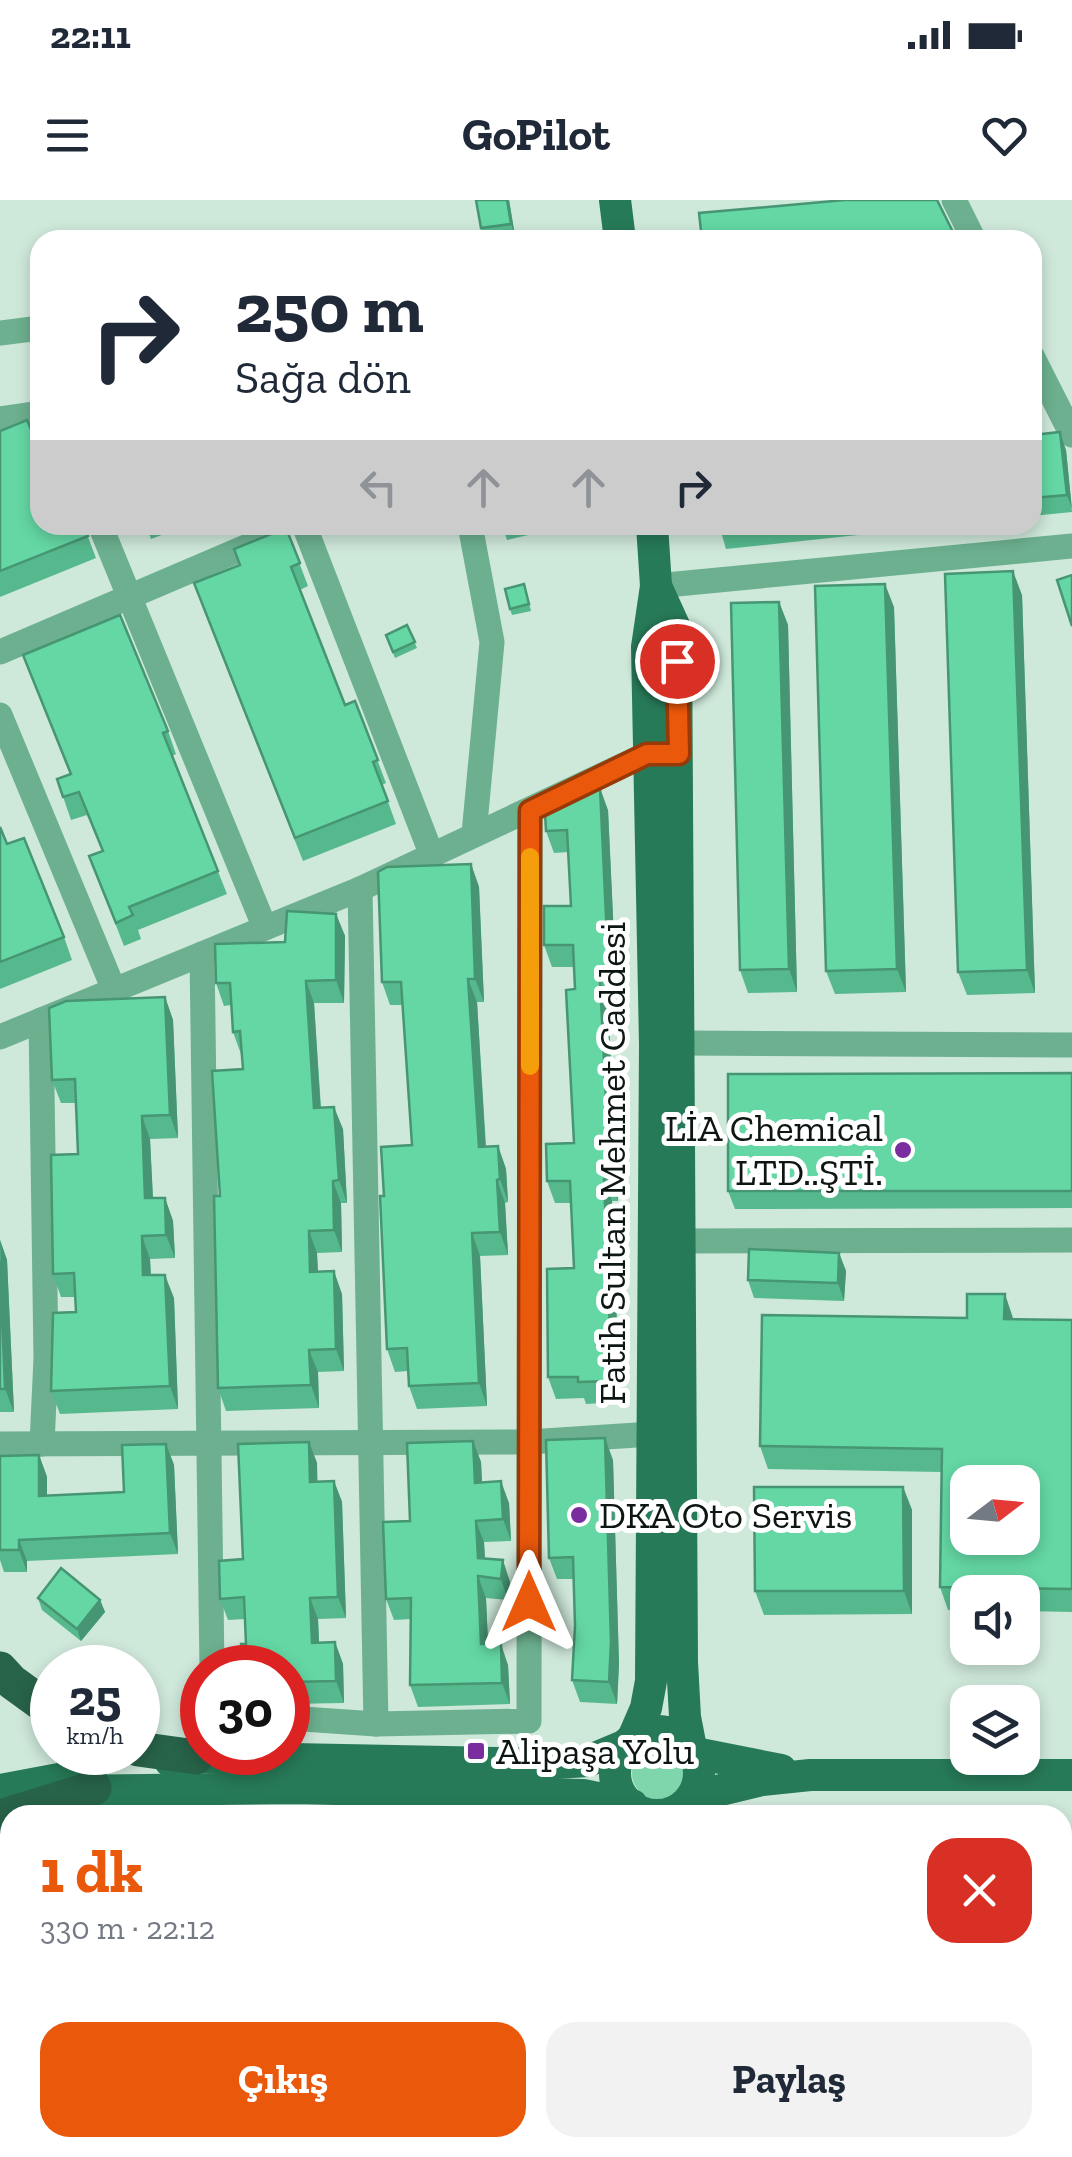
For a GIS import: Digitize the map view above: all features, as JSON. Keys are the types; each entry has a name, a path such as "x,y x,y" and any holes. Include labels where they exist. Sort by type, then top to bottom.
{"highway":[{"path":"0,1669 30,1695"},
{"path":"39,1805 94,1788"}],"main road":[{"path":"615,200 619,230"},
{"name":"Fatih Sultan Mehmet Caddesi","path":"653,535 656,586 647,646 663,754 668,1044 667,1433 685,1717 693,1750"},
{"name":"Fatih Sultan Mehmet Caddesi","path":"630,1741 646,1708 652,1681 681,1241 668,1044"},
{"path":"310,1759 541,1764 588,1760 645,1733 670,1732 693,1750 810,1775"},
{"path":"630,1741 616,1765 616,1776 631,1805"},
{"path":"685,1805 699,1776 693,1750"},
{"path":"0,1790 180,1760"},
{"path":"688,1805 762,1780 810,1775 1072,1775"},
{"path":"0,1800 94,1788 296,1788 583,1795 618,1805"}],"street":[{"path":"954,200 969,230"},
{"path":"0,333 30,329"},
{"path":"1042,376 1072,435"},
{"path":"0,418 30,414"},
{"path":"104,535 265,928"},
{"path":"0,652 276,535"},
{"path":"304,535 431,853"},
{"path":"472,535 492,642 474,834"},
{"path":"656,586 1072,546"},
{"path":"0,715 114,990"},
{"path":"0,1037 360,889 431,853 663,754"},
{"path":"310,1720 376,1724 529,1721 530,811"},
{"path":"360,889 376,1724"},
{"path":"202,954 212,1645"},
{"path":"41,1020 46,1358 42,1444"},
{"path":"668,1044 1072,1045"},
{"path":"681,1241 1072,1240"},
{"path":"0,1444 529,1442 667,1433"}],"green space":[{"path":"659,1746 678,1754 686,1773 678,1792 659,1800 640,1792 632,1773 640,1754"}],"building":[{"path":"476,200 507,200 511,224 481,228"},
{"path":"845,200 937,200 952,230 701,230 699,213"},
{"path":"27,420 30,427 30,535 88,536 0,571 0,431"},
{"path":"1060,432 1067,495 1042,497 1042,434"},
{"path":"269,535 289,535 300,563 291,567 345,705 355,701 378,760 373,762 388,801 295,838 194,583 240,565 234,549"},
{"path":"1013,571 1027,970 958,972 945,574"},
{"path":"1072,575 1072,626 1057,580"},
{"path":"524,584 529,604 510,609 505,589"},
{"path":"885,584 897,969 826,971 815,586"},
{"path":"779,602 789,969 740,970 731,603"},
{"path":"120,615 168,731 163,733 218,871 129,907 133,915 116,923 89,856 103,851 79,792 63,797 57,779 71,774 23,655"},
{"path":"407,625 415,642 393,652 386,635"},
{"path":"600,788 609,981 600,981 610,1179 604,1179 612,1381 578,1382 578,1377 548,1377 547,1269 574,1268 570,1181 547,1181 546,1144 574,1143 566,990 575,989 573,945 544,945 544,906 571,906 567,830 546,831 544,795 553,790"},
{"path":"0,827 7,844 24,838 64,937 0,962"},
{"path":"471,864 475,979 468,979 479,1147 498,1146 500,1232 472,1233 479,1383 409,1386 407,1348 387,1349 381,1147 412,1145 401,982 382,982 378,872 387,867"},
{"path":"287,911 336,914 336,980 306,981 314,1108 334,1107 339,1180 333,1181 334,1230 309,1231 310,1272 334,1271 336,1349 309,1350 311,1385 218,1388 214,1196 220,1196 212,1071 243,1069 240,1031 233,1032 230,983 216,983 215,944 285,942"},
{"path":"165,997 170,1115 142,1116 145,1198 165,1198 166,1235 142,1236 143,1275 165,1275 170,1386 51,1391 53,1313 76,1312 74,1273 53,1274 51,1155 78,1154 75,1079 52,1080 49,1008 66,1001"},
{"name":"LİA Chemical LTD..ŞTİ.","path":"1072,1073 1072,1191 728,1191 728,1074"},
{"path":"749,1249 839,1253 838,1283 748,1280"},
{"path":"0,1261 5,1389 0,1389"},
{"path":"967,1294 1005,1294 1004,1319 1072,1320 1072,1589 1040,1589 1040,1575 950,1575 950,1587 940,1587 942,1449 760,1446 762,1315 967,1318"},
{"path":"605,1438 609,1682 572,1680 573,1557 549,1558 546,1440"},
{"path":"473,1441 475,1483 501,1481 503,1519 476,1521 478,1558 503,1560 501,1579 478,1576 481,1644 501,1644 502,1683 410,1685 411,1598 386,1599 383,1522 410,1521 407,1443"},
{"path":"309,1442 310,1482 334,1481 338,1597 310,1598 312,1643 335,1642 336,1681 310,1682 310,1645 241,1645 246,1644 244,1597 220,1599 219,1561 243,1559 238,1444"},
{"path":"166,1444 170,1533 19,1540 19,1550 0,1550 0,1456 39,1455 39,1496 124,1492 122,1445"},
{"path":"754,1487 903,1487 904,1591 755,1591"},
{"path":"61,1568 100,1600 77,1629 38,1598"}],"slow traffic":[{"path":"530,857 530,1066"}],"place":[{"name":"LİA Chemical LTD..ŞTİ.","path":"903,1150"},
{"name":"DKA Oto Servis","path":"579,1515"},
{"name":"Alipaşa Yolu","path":"476,1751"}],"route":[{"path":"529,1602 530,811 647,754 679,754 677,661"}]}
